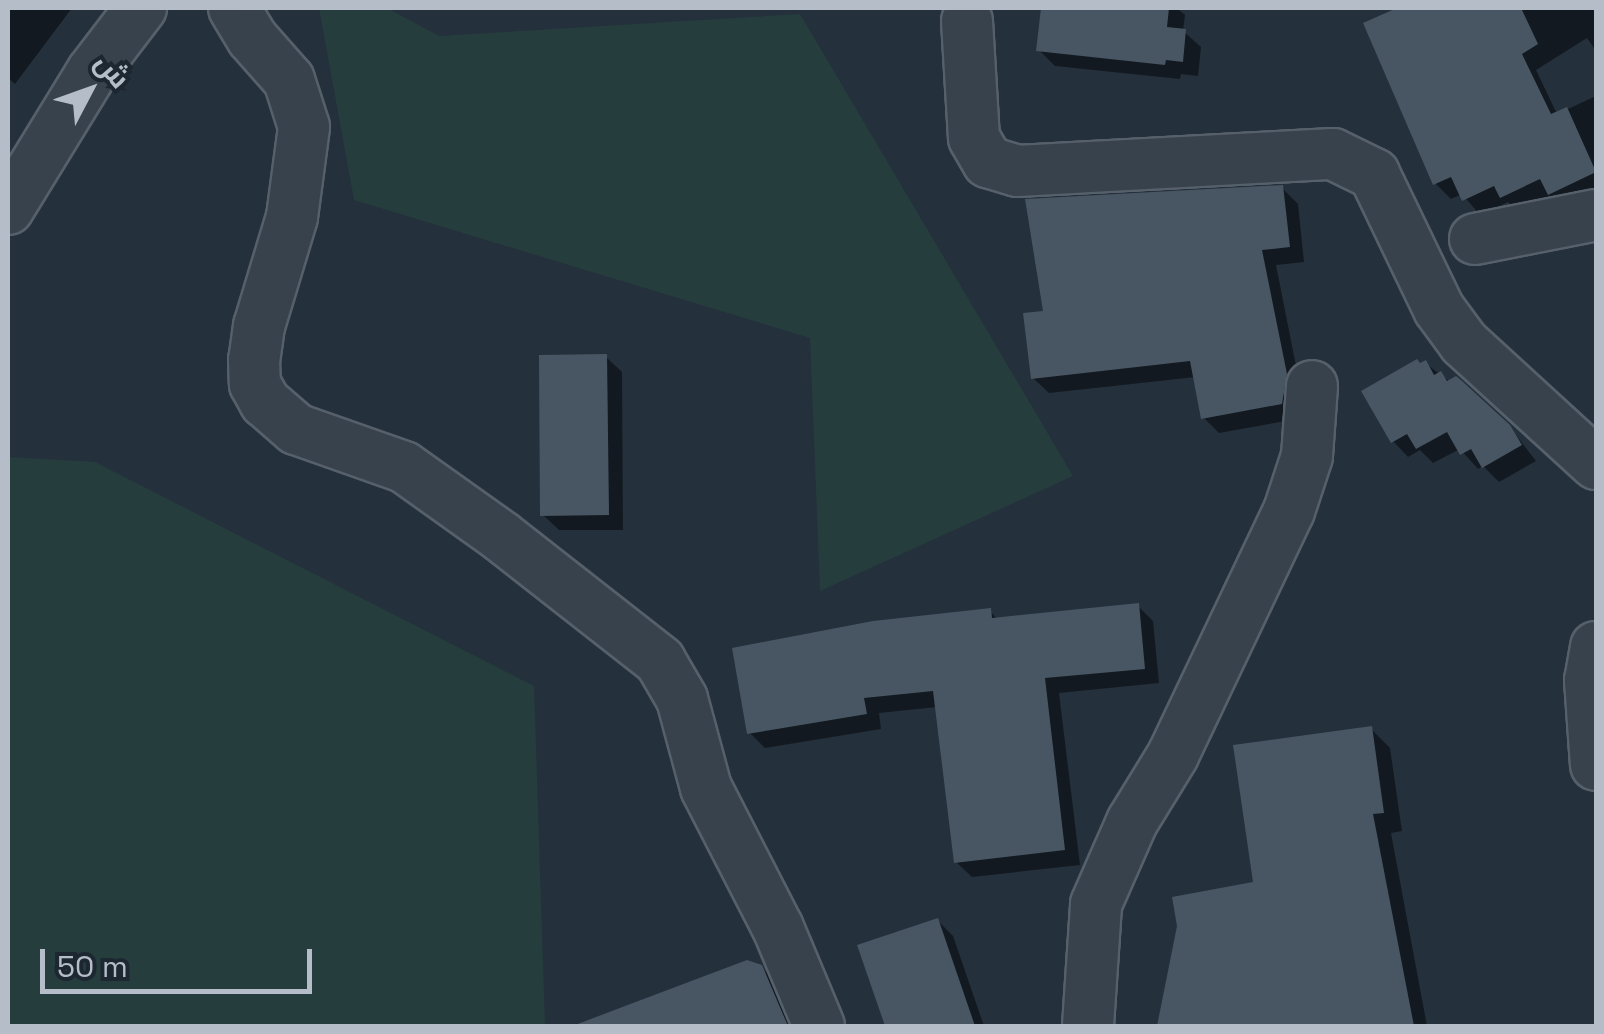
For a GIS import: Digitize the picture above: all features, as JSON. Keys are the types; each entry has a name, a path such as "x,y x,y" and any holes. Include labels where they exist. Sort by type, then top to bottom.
{"street":[{"path":"8,209 92,72 141,8"},
{"path":"234,8 252,38 289,80 304,127 292,216 258,326 255,384 265,402 296,429 404,467 502,536 660,661 682,699 706,788 778,928 819,1026"},
{"path":"967,21 974,138 988,162 1017,171 1333,154 1374,174 1440,309 1464,343 1596,464"},
{"path":"1475,238 1596,215"},
{"path":"1088,1026 1096,904 1132,822 1173,755 1289,511 1307,456 1312,386"},
{"path":"1596,647 1590,680 1596,765"}],"green space":[{"path":"319,8 387,8 439,36 800,14 1073,476 820,591 810,338 354,200"},
{"path":"8,457 95,462 534,686 545,1026 8,1026"}],"building":[{"path":"1041,8 1169,8 1167,27 1186,29 1183,62 1166,60 1165,65 1036,51"},
{"path":"1397,8 1521,8 1538,44 1522,54 1551,114 1567,107 1596,172 1548,195 1540,179 1500,198 1494,186 1462,201 1451,177 1433,185 1363,23"},
{"path":"1283,185 1290,247 1262,250 1287,374 1282,404 1201,419 1190,361 1031,379 1023,313 1043,311 1025,199"},
{"path":"607,354 609,515 540,516 539,355"},
{"path":"1417,359 1420,363 1426,360 1434,375 1441,371 1447,381 1456,376 1510,425 1522,445 1482,468 1471,449 1460,455 1447,432 1416,449 1407,434 1391,443 1361,391"},
{"path":"1139,603 1145,669 1045,678 1065,850 954,863 933,691 864,698 867,714 747,734 732,648 873,621 991,608 992,618"},
{"path":"1372,726 1384,813 1373,814 1414,1026 1157,1026 1177,926 1172,897 1253,882 1233,745"},
{"path":"938,918 975,1026 885,1026 857,945"},
{"path":"747,960 762,965 788,1026 572,1026"}]}
